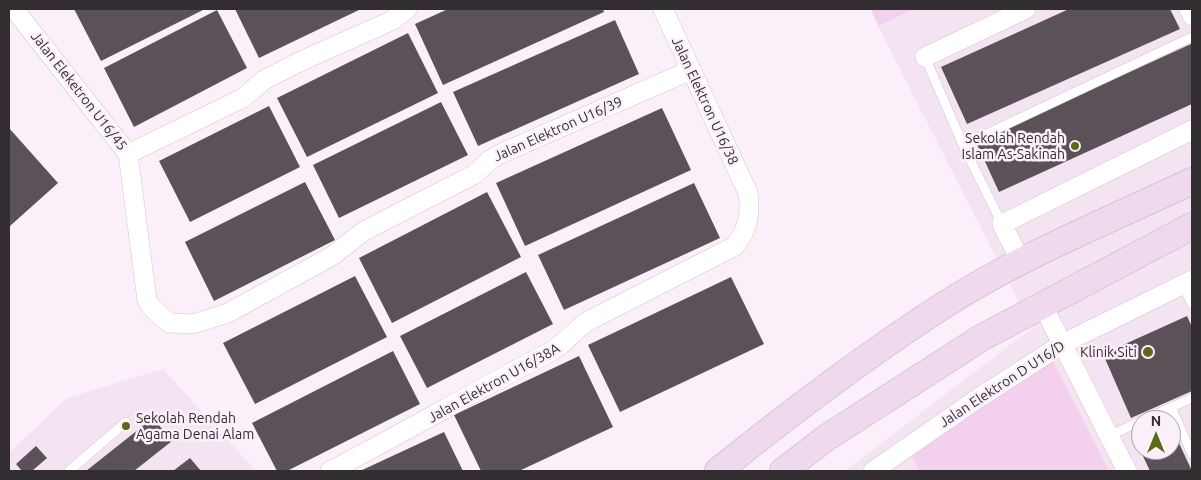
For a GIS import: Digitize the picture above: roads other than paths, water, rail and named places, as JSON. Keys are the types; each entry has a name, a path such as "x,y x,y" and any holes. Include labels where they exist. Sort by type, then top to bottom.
{"main road":[{"path":"718,471 806,401 942,306 1021,262 1192,181"},
{"path":"783,471 826,438 980,338 1044,306 1192,226"}],"street":[{"name":"Jalan Eleketron U16/45","path":"14,9 128,154 147,300 153,309 169,323 193,324"},
{"path":"128,154 243,98 264,80 299,62 393,20 407,9"},
{"name":"Jalan Elektron U16/38","path":"663,9 748,193"},
{"path":"925,57 1026,9"},
{"path":"1189,9 1192,16"},
{"name":"Jalan Elektron U16/39","path":"193,324 228,313 332,256 364,230 465,180 500,154 691,70"},
{"path":"1021,262 1002,224 1192,130"},
{"name":"Jalan Elektron U16/38A","path":"330,471 426,421 455,401 552,351 563,344 579,326 735,246 748,224 750,207 748,193"},
{"name":"Jalan Elektron D U16/D","path":"873,471 896,464 1064,343 1187,282"},
{"path":"1044,306 1126,471"}],"lane":[{"path":"963,145 1192,37"},
{"path":"925,57 963,145 1002,224"},
{"path":"1187,282 1192,304"},
{"path":"1165,410 1192,398"},
{"path":"1171,407 1192,454"},
{"path":"69,471 126,422"},
{"path":"1109,436 1131,426"}],"place":[{"name":"Sekolah Rendah Islam As-Sakinah","path":"1075,146"},
{"name":"Klinik Siti","path":"1148,352"},
{"name":"Sekolah Rendah Agama Denai Alam","path":"126,426"}]}
